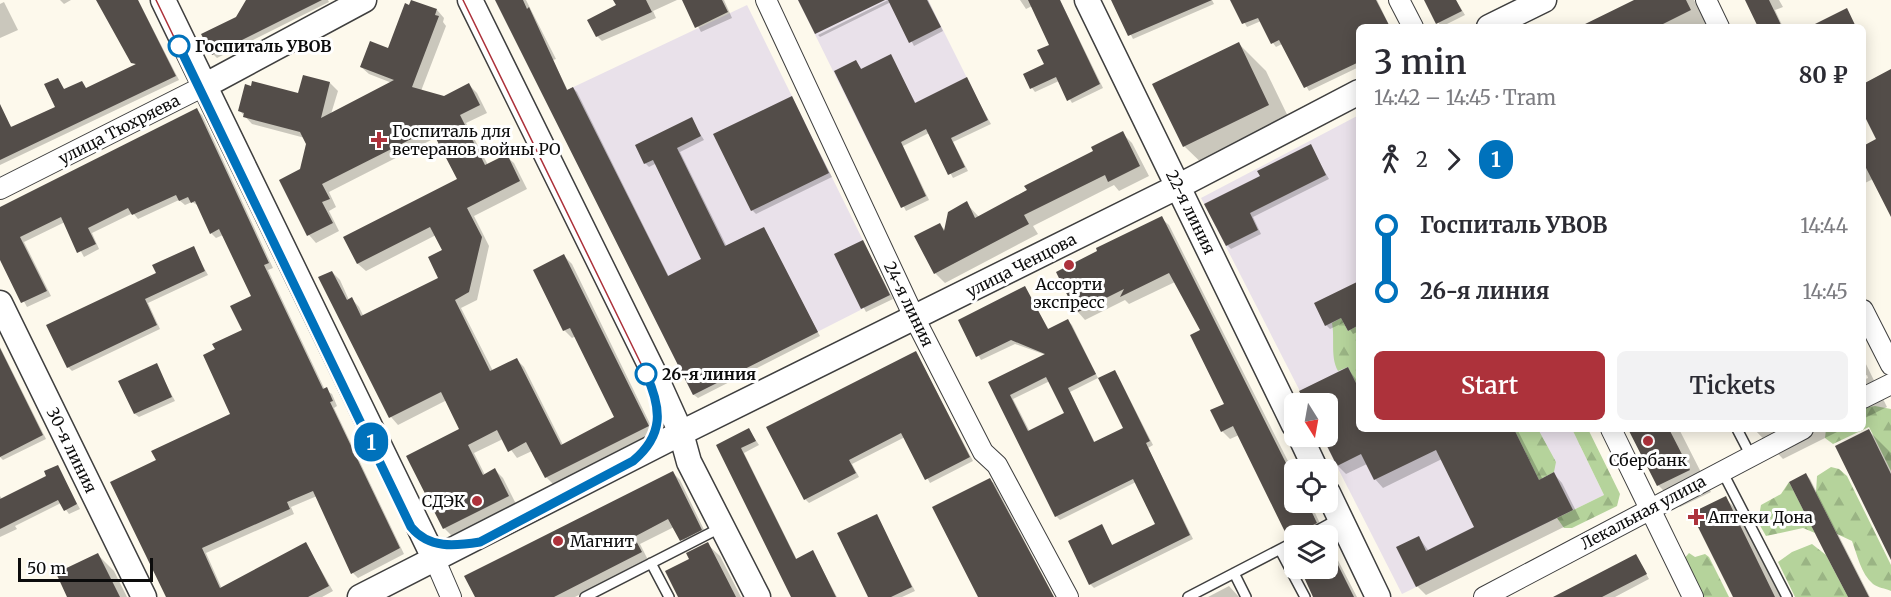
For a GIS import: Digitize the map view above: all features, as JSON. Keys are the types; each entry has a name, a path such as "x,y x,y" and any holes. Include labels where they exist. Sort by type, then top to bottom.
{"street":[{"path":"163,0 451,597"},
{"name":"улица Тюхряева","path":"0,189 206,85 364,0"},
{"path":"470,0 653,371 681,433 689,462 758,597"},
{"name":"24-я линия","path":"766,0 915,319 983,452 997,465 1068,597"},
{"name":"22-я линия","path":"1087,0 1284,404"},
{"path":"1400,0 1412,24"},
{"path":"1499,24 1544,0"},
{"path":"1706,0 1713,24"},
{"name":"улица Ченцова","path":"360,597 681,433 915,319 1179,186 1356,94"},
{"name":"30-я линия","path":"0,303 144,597"},
{"path":"1866,316 1891,365"},
{"path":"1866,396 1891,384"},
{"path":"1612,432 1693,597"},
{"name":"Лекальная улица","path":"1484,597 1797,432"},
{"path":"1338,513 1378,597"}],"lane":[{"path":"1739,432 1751,456"},
{"path":"1722,471 1787,597"},
{"path":"1327,525 1340,518"},
{"path":"585,597 722,526"},
{"path":"1188,597 1284,548"},
{"path":"1280,550 1305,597"},
{"path":"651,563 669,597"},
{"path":"1234,573 1246,597"}],"shaded area":[{"path":"798,0 928,0 988,120 954,137 945,120 874,154"},
{"path":"747,5 890,295 693,395 546,100"},
{"path":"1356,117 1356,432 1573,432 1604,495 1402,594 1338,468 1338,459 1333,459 1327,447 1338,447 1338,393 1301,393 1201,198"}],"green space":[{"path":"1341,318 1348,331 1356,327 1356,383 1348,367 1338,371 1336,366 1332,323"},
{"path":"1875,406 1891,409 1891,471 1869,427 1866,428 1866,408"},
{"path":"1515,432 1540,432 1556,462 1554,472 1539,480"},
{"path":"1573,432 1589,432 1620,494 1617,506 1572,528 1564,528 1557,518 1604,495"},
{"path":"1826,432 1858,432 1833,444 1825,438"},
{"path":"1831,467 1839,469 1847,476 1891,565 1891,591 1875,585 1865,575 1852,541 1837,534 1816,493 1817,476"},
{"path":"1789,482 1815,533 1803,528 1766,536 1758,522 1761,505 1781,494"},
{"path":"1812,544 1826,555 1848,597 1795,597 1778,562 1792,552"},
{"path":"1689,553 1695,557 1705,554 1709,557 1729,597 1702,597 1683,560"}],"building":[{"path":"96,0 138,0 176,76 0,160 0,104 11,127 55,107 44,84 58,78 64,89 82,81 86,88 136,64 131,63"},
{"path":"246,0 322,0 212,55 201,34 236,17"},
{"path":"411,0 437,9 435,15 439,16 412,87 444,96 469,83 480,105 460,115 485,165 507,154 520,181 467,208 482,237 469,292 455,300 490,371 517,358 561,445 614,417 570,328 563,331 533,270 564,254 649,426 545,478 526,442 508,452 497,430 468,445 483,475 495,468 509,496 443,529 406,456 459,429 441,392 389,418 318,277 332,271 347,300 352,297 361,316 438,278 428,257 442,250 430,227 357,264 343,237 457,179 431,129 322,184 330,199 322,202 333,223 307,236 279,180 300,169 306,144 300,132 243,117 244,113 238,111 245,84 251,86 252,81 298,93 303,75 330,82 321,118 394,80 360,67 370,41 388,48 405,3 409,5"},
{"path":"495,0 523,0 527,9 529,7 567,90 573,87 668,276 701,259 653,160 644,164 635,145 692,117 701,136 677,148 725,246 764,227 818,332 693,395"},
{"path":"613,0 646,0 652,12 596,37 587,20 616,5"},
{"path":"682,0 722,0 728,12 695,28"},
{"path":"798,0 885,0 815,34"},
{"path":"888,0 927,0 941,27 909,43"},
{"path":"1028,0 1060,0 1100,84 1067,101 1056,77 1030,89 1023,74 1044,64 1037,50 1049,45"},
{"path":"1111,0 1212,0 1128,36"},
{"path":"1230,0 1376,0 1388,24 1356,24 1356,63 1304,88 1279,40 1271,44 1258,18 1242,24"},
{"path":"1424,0 1456,0 1462,11 1436,24"},
{"path":"1634,0 1686,0 1691,10 1663,24 1585,24"},
{"path":"1745,0 1769,0 1781,24 1757,24"},
{"path":"1847,8 1855,24 1815,24"},
{"path":"1239,42 1269,105 1183,147 1152,84"},
{"path":"891,54 915,103 967,77 988,120 951,138 965,167 948,175 926,129 901,142 926,196 901,208 834,71 856,60 861,69"},
{"path":"1891,69 1891,217 1866,168 1866,144 1876,139 1866,119 1866,82"},
{"path":"792,96 829,173 751,211 713,134"},
{"path":"197,108 269,263 264,265 323,389 327,387 333,401 330,402 400,548 351,574 313,491 287,502 290,509 202,548 220,588 306,542 329,586 308,597 166,597 110,482 156,460 151,451 230,414 203,355 215,349 212,344 242,330 230,306 251,296 219,229 210,234 195,201 191,203 188,197 179,201 176,195 132,215 128,208 88,228 96,244 77,253 61,217 20,237 47,291 21,303 0,260 0,207"},
{"path":"1123,131 1140,166 1108,182 1105,175 1024,215 1029,224 934,274 914,236 940,223 944,231 948,212 967,201 975,218 1027,190 1024,186 1093,151 1091,147"},
{"path":"1311,144 1326,175 1250,213 1258,230 1226,246 1204,204 1260,176 1257,171"},
{"path":"1162,216 1284,459 1284,513 1312,513 1317,523 1284,525 1284,530 1233,426 1221,432 1210,410 1224,404 1190,335 1200,330 1169,273 1120,297 1124,289 1076,313 1056,272 1097,251 1096,248"},
{"path":"863,240 890,295 861,309 834,254"},
{"path":"194,246 205,271 145,299 157,325 67,368 46,325 156,273 152,265"},
{"path":"1356,282 1356,327 1348,331 1341,318 1325,326 1314,303"},
{"path":"1025,286 1048,329 1068,319 1096,374 1068,388 1094,442 1123,428 1098,378 1115,370 1150,441 1146,443 1190,535 1089,585 1068,541 1102,524 1112,545 1155,524 1133,479 1055,517 988,382 1045,354 1011,340 976,357 958,320","holes":["1046,377 1064,413 1028,431 1010,395"]},
{"path":"0,348 43,435 0,457"},
{"path":"916,351 970,457 925,480 901,433 849,460 856,473 804,500 766,427"},
{"path":"157,363 172,397 134,414 118,381"},
{"path":"1348,367 1356,383 1356,432 1515,432 1539,480 1554,472 1573,510 1416,587 1396,547 1419,536 1426,551 1474,527 1436,450 1374,480 1361,454 1338,466 1338,459 1334,459 1328,447 1338,447 1338,393 1300,393 1299,391"},
{"path":"749,428 756,441 741,448 796,559 813,550 836,597 791,597 716,445"},
{"path":"1869,429 1891,474 1891,560 1835,446"},
{"path":"1630,432 1671,432 1690,470 1657,486"},
{"path":"58,465 77,504 64,511 58,500 0,529 0,499 46,476 44,471"},
{"path":"673,471 702,530 680,541 668,519 634,537 642,552 554,597 475,597 464,576"},
{"path":"1806,473 1869,597 1848,597 1826,555 1789,482"},
{"path":"990,478 1054,597 978,597 932,507"},
{"path":"1726,496 1775,597 1733,597 1691,513"},
{"path":"877,514 912,587 891,597 868,597 837,533"},
{"path":"708,542 736,597 678,597 665,571 689,559 686,553"},
{"path":"98,553 120,597 67,597 56,573"},
{"path":"1636,554 1647,574 1602,597 1553,597"},
{"path":"1338,565 1354,597 1313,597 1305,579 1338,579"}],"tram line":[{"path":"156,0 411,527 429,541 451,545 474,542 496,534 621,470 640,455 657,427 658,413 657,397 463,0"},
{"name":"1","path":"179,46 411,527 425,540 455,545 480,542 621,470 633,461 649,443 657,427 657,397 646,374"}],"place":[{"name":"Госпиталь УВОВ","path":"179,46"},
{"name":"Госпиталь для ветеранов войны РО","path":"379,140"},
{"name":"Ассорти экспресс","path":"1069,265"},
{"name":"26-я линия","path":"646,374"},
{"name":"Сбербанк","path":"1648,441"},
{"name":"СДЭК","path":"477,501"},
{"name":"Аптеки Дона","path":"1696,517"},
{"name":"Магнит","path":"558,541"}]}
